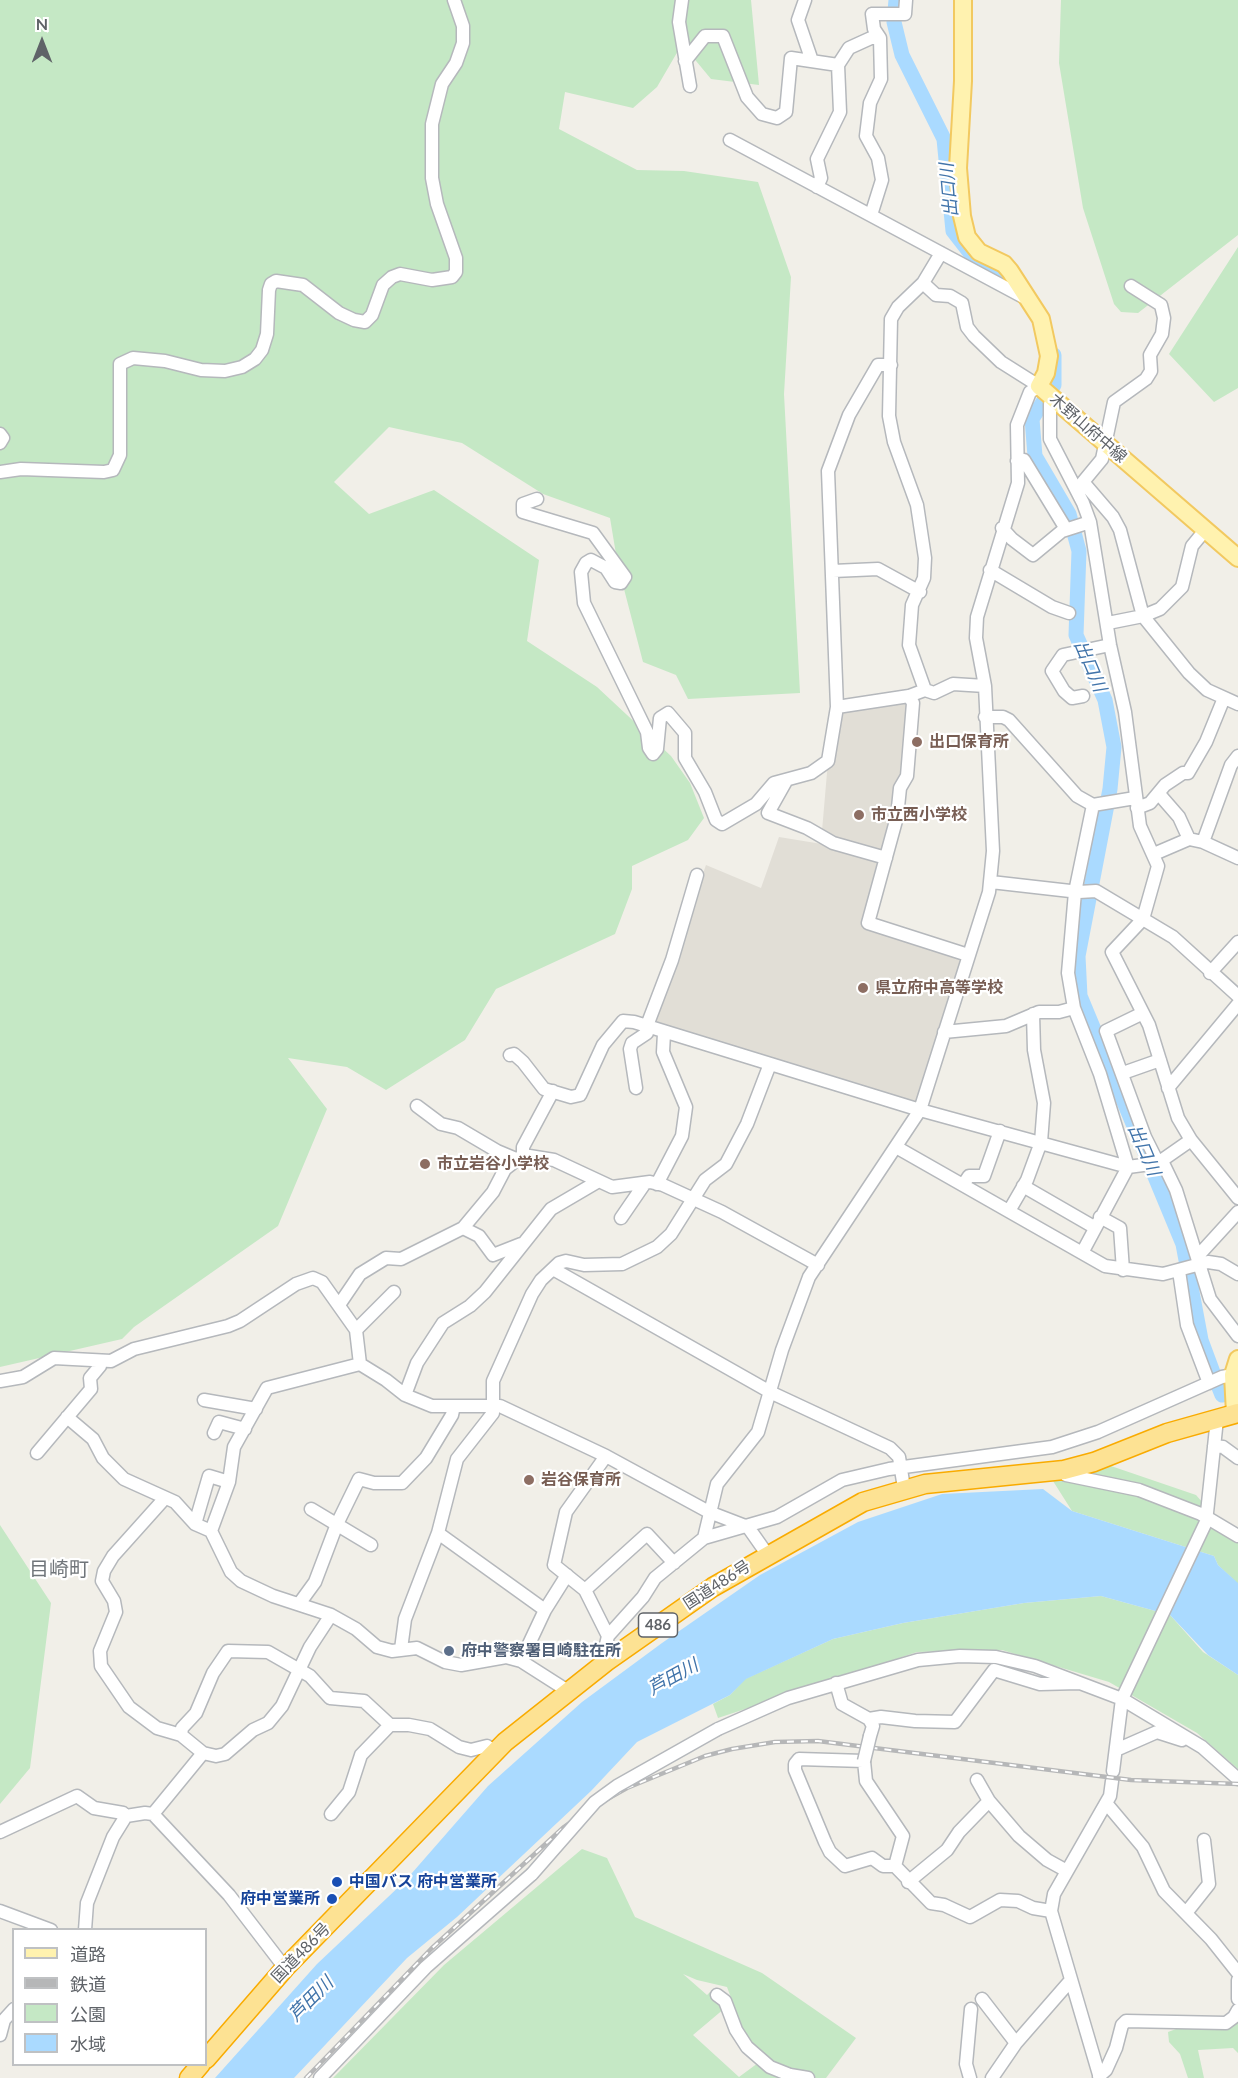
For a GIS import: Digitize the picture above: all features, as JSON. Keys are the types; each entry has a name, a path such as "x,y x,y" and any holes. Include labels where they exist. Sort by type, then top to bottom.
{"highway":[{"name":"国道486号","path":"207,2054 285,1968 495,1752 606,1662 713,1587 767,1554 863,1502 904,1488 972,1477 1064,1470 1094,1462 1167,1433 1236,1413"}],"main road":[{"name":"木野山府中線","path":"963,0 963,81 958,168 962,216 967,237 979,252 1004,264 1041,319 1049,356 1045,391 1238,558"},
{"path":"1236,1413 1227,1376 1238,1359"}],"street":[{"path":"0,472 21,469 104,472 113,470 120,455 120,364 133,358 165,361 201,370 225,371 242,367 255,359 262,350 267,334 268,290 276,280 303,285 339,313 365,322 372,315 383,285 392,277 400,274 432,280 452,277 456,272 456,258 437,204 432,178 432,124 442,84 456,63 464,44 464,26 454,0"},
{"path":"682,0 679,22 690,86"},
{"path":"805,0 798,20 812,61"},
{"path":"871,215 882,180 878,158 866,136 870,103 881,79 880,38 874,29 872,14 905,14 906,0"},
{"path":"685,61 705,36 723,36 747,98 762,114 777,118 786,112 791,58 838,65"},
{"path":"817,187 821,178 817,159 840,112 838,65 849,48 871,38 880,38"},
{"path":"730,140 941,253 1022,293"},
{"path":"925,690 915,668 908,631 912,605 920,592 925,558 917,505 894,442 889,416 891,319 898,307 923,283 941,253"},
{"path":"923,283 936,296 950,296 962,303 967,327 974,336 1001,362 1045,391 1050,404 1052,448 1083,503 1085,523 1125,712 1140,826 1158,866 1156,880 1143,919 1112,952 1143,1013 1178,1118 1191,1140 1238,1198"},
{"path":"1131,286 1161,305 1164,318 1162,334 1150,355 1151,371 1146,379 1114,402 1102,459 1083,482 1113,517 1120,530 1143,616 1189,673 1207,690 1238,704"},
{"path":"537,500 523,504 523,512 592,533 624,577 621,584 615,582 606,568 591,561 586,563 581,572 584,603 647,732 649,748 653,754 657,749 660,717 668,712 685,733 685,758 705,792 716,820 722,824 756,804 774,783 811,773 828,761 837,707 828,471 849,415 878,365 891,365"},
{"path":"704,1538 717,1484 758,1432 772,1393 782,1350 809,1277 920,1110 991,882 993,851 985,686 976,638 977,617 1002,528 1018,483 1017,425 1030,392 1045,391"},
{"path":"0,434 3,442 0,443"},
{"path":"1017,461 1024,460 1066,529"},
{"path":"1002,528 1033,555 1066,529 1085,523"},
{"path":"1108,624 1143,616 1160,609 1182,587 1192,546 1206,529"},
{"path":"833,572 878,568 920,592"},
{"path":"990,570 1052,607 1070,613"},
{"path":"1083,696 1072,698 1064,692 1052,671 1063,654 1110,645"},
{"path":"837,707 909,696 925,690 934,693 953,684 985,686"},
{"path":"909,696 913,703 907,776 900,788 897,817 868,923 968,955"},
{"path":"985,717 1009,720 1077,796 1093,805 1115,799 1150,803 1165,785 1183,773 1188,773 1206,742 1224,698"},
{"path":"1203,842 1232,765 1238,756"},
{"path":"768,813 786,781"},
{"path":"1159,794 1179,818 1189,839"},
{"path":"756,804 768,813 807,828 832,843 886,858"},
{"path":"1093,805 1076,892 1068,973 1074,1008 1134,1167"},
{"path":"1154,854 1189,839 1203,842 1238,858"},
{"path":"636,1088 630,1049 632,1043 647,1033 648,1023 672,960 698,875"},
{"path":"991,882 1076,892 1096,891 1173,937 1238,996"},
{"path":"1210,973 1238,942"},
{"path":"1168,1088 1238,1004"},
{"path":"944,1032 1006,1026 1033,1014 1074,1008"},
{"path":"1143,1013 1106,1031 1145,1137 1176,1190 1210,1299 1238,1336"},
{"path":"1009,1211 1023,1186 1041,1142 1044,1103 1034,1050 1033,1014"},
{"path":"510,1055 514,1054 523,1062 544,1089 571,1097 580,1095 603,1045 623,1021 920,1110 1134,1167 1160,1162 1191,1140"},
{"path":"621,1218 651,1184 682,1136 686,1107 663,1052 664,1033"},
{"path":"1123,1073 1160,1060"},
{"path":"401,1649 405,1619 438,1533 457,1459 493,1413 494,1381 532,1294 541,1280 566,1261 599,1265 622,1264 641,1257 671,1234 705,1180 726,1164 747,1125 770,1064"},
{"path":"339,1305 360,1274 386,1258 401,1259 463,1228 493,1192 505,1169 519,1157 553,1091"},
{"path":"417,1106 441,1124 458,1128 497,1151 519,1157 554,1160 612,1187 651,1184 722,1212 818,1265"},
{"path":"963,1185 969,1176 984,1176 1000,1131"},
{"path":"896,1147 1105,1266 1123,1270 1163,1274 1179,1271 1198,1260 1238,1212"},
{"path":"1082,1253 1097,1222 1134,1167"},
{"path":"405,1395 417,1363 431,1338 443,1323 470,1306 485,1292 551,1209 597,1182"},
{"path":"1023,1186 1097,1222 1120,1228 1123,1270"},
{"path":"479,1236 480,1208"},
{"path":"463,1228 479,1236 493,1255 521,1244"},
{"path":"1198,1260 1221,1264 1238,1274"},
{"path":"553,1269 772,1393 890,1448 899,1458 904,1488"},
{"path":"1179,1271 1187,1325 1209,1383"},
{"path":"0,1381 23,1377 54,1358 111,1361 134,1349 228,1326 240,1321 296,1284 313,1278 322,1282 356,1330 360,1364"},
{"path":"356,1330 394,1292"},
{"path":"37,1452 91,1389 90,1378 100,1366 99,1361"},
{"path":"211,1532 229,1482 234,1447 267,1388 360,1364 405,1395 432,1406 495,1406 537,1422 606,1456 709,1512 748,1527 767,1554"},
{"path":"606,1662 604,1653 608,1636 643,1598 655,1578 704,1538 777,1517 842,1480 902,1467 1052,1447 1098,1432 1227,1376"},
{"path":"204,1400 256,1409"},
{"path":"299,1604 315,1582 337,1524 359,1479 374,1483 402,1483 426,1458 452,1415 454,1406"},
{"path":"67,1417 93,1439 103,1458 124,1479 175,1502 195,1524 211,1532 231,1572 241,1581 273,1596 331,1615 356,1629 377,1647 392,1651 417,1648 445,1662 461,1665 500,1658 521,1661 568,1691"},
{"path":"1100,2077 1051,1911 1054,1894 1106,1803 1113,1776 1123,1696 1207,1519 1217,1419"},
{"path":"214,1433 219,1422 245,1429"},
{"path":"1214,1446 1223,1447 1238,1458"},
{"path":"606,1456 566,1512 554,1565 585,1590 608,1636"},
{"path":"1064,1470 1066,1476 1139,1490 1207,1519 1238,1536"},
{"path":"195,1524 209,1476 229,1482"},
{"path":"165,1498 104,1571 102,1581 114,1601 116,1612 100,1651 101,1666 129,1707 157,1728 181,1735 203,1753 216,1756 225,1754 253,1730 268,1723 282,1706 310,1647 331,1615"},
{"path":"311,1509 371,1545"},
{"path":"438,1533 545,1610"},
{"path":"585,1590 647,1534 674,1563"},
{"path":"521,1661 545,1610 567,1575"},
{"path":"181,1735 182,1728 196,1713 213,1673 228,1651 268,1652 310,1676 330,1698 364,1701 390,1725 398,1727 409,1725 430,1729 459,1747 471,1750 487,1746 495,1752"},
{"path":"320,2078 426,1967 532,1874 595,1802 617,1786 717,1729 788,1698 918,1660 960,1656 996,1658 1035,1666 1123,1696 1194,1742 1238,1779"},
{"path":"869,1719 881,1717 955,1722 994,1670 1040,1684 1078,1685 1080,1682"},
{"path":"836,1683 842,1704 869,1719 873,1726 864,1761 866,1780 903,1836 895,1866"},
{"path":"331,1814 349,1792 362,1755 390,1725"},
{"path":"1116,1750 1157,1732 1194,1742"},
{"path":"153,1814 203,1753"},
{"path":"864,1761 806,1758 795,1764 795,1770 830,1852 845,1866 872,1858 883,1866 895,1866"},
{"path":"977,1780 989,1801 1019,1836 1047,1860 1067,1871"},
{"path":"0,1832 77,1796 94,1808 123,1813 126,1816"},
{"path":"908,1882 947,1850 959,1832 989,1801"},
{"path":"1106,1803 1143,1847 1164,1891 1238,1973"},
{"path":"85,1928 87,1903 113,1837 126,1816 134,1813 153,1814 229,1896 285,1968"},
{"path":"1186,1913 1209,1884 1204,1840"},
{"path":"895,1866 908,1882 931,1903 944,1905 970,1917 1000,1900 1018,1901 1033,1908 1051,1911"},
{"path":"0,1911 48,1928"},
{"path":"992,2078 1016,2043 1071,1980"},
{"path":"1238,1980 1238,1999"},
{"path":"717,1995 724,2001 735,2031 747,2047 770,2067 790,2075 808,2078"},
{"path":"982,1999 1016,2043"},
{"path":"970,2009 966,2055 970,2078"},
{"path":"1100,2077 1116,2049 1122,2025 1126,2021 1226,2023 1234,2017 1238,2010"},
{"path":"0,2035 4,2020 12,2011"}],"shaded area":[{"path":"909,696 907,776 868,923 968,955 920,1110 648,1028 706,865 761,888 779,837 828,845 822,831 828,761 837,707"}],"green space":[{"path":"0,0 751,0 759,85 711,79 682,44 657,87 633,108 565,92 559,129 637,170 684,171 758,182 791,277 784,394 800,693 688,699 676,675 643,662 618,566 610,518 543,494 462,443 389,427 334,482 369,514 434,490 539,560 527,641 597,687 671,756 690,783 704,818 688,840 632,866 632,889 615,934 496,989 465,1040 386,1090 347,1067 288,1058 327,1109 278,1226 134,1327 122,1339 0,1367"},
{"path":"1061,0 1238,0 1238,235 1138,313 1121,312 1114,304 1083,208 1059,63"},
{"path":"1238,247 1238,388 1214,402 1169,354"},
{"path":"1111,1466 1196,1495 1203,1503 1201,1508 1080,1473"},
{"path":"1053,1481 1083,1481 1134,1492 1193,1515 1238,1540 1238,1584 1218,1565 1214,1556 1072,1511"},
{"path":"0,1525 51,1603 30,1768 0,1804"},
{"path":"1101,1596 1170,1615 1203,1652 1238,1675 1238,1769 1197,1733 1109,1682 1002,1650 917,1652 718,1718 713,1704 730,1695 745,1679 833,1639 903,1623 1024,1603"},
{"path":"582,1849 607,1858 635,1917 762,1973 856,2038 826,2078 816,2078 783,2067 763,2055 746,2038 727,1987 683,1974 707,1995 710,1992 725,2008 693,2035 739,2077 758,2063 791,2078 333,2078 444,1965"},
{"path":"1178,2022 1230,2026 1238,2022 1238,2053 1233,2048 1198,2050 1204,2078 1188,2078 1180,2054 1169,2042 1168,2032 1176,2029"}],"water":[{"name":"芦田川","path":"1043,1489 1072,1511 1214,1556 1218,1565 1238,1583 1238,1675 1208,1655 1170,1615 1101,1596 1024,1603 903,1623 833,1639 746,1679 730,1695 637,1742 591,1791 457,1917 407,1958 294,2078 215,2078 317,1964 405,1881 488,1786 582,1702 662,1643 760,1575 858,1522 942,1494"}],"waterway":[{"name":"出口川","path":"896,0 894,22 902,55 944,139 953,231 974,258 1010,277"},
{"name":"出口川","path":"1054,355 1054,385 1032,419 1035,456 1069,514 1079,551 1076,635 1105,700 1114,747 1110,789 1078,956 1080,996 1183,1244 1201,1340 1214,1375"},
{"name":"出口川","path":"1218,1385 1222,1395"}],"railway":[{"path":"306,2078 431,1949 564,1827 586,1811 627,1788 705,1756 775,1742 818,1741 1131,1780 1238,1784"}],"place":[{"name":"出口保育所","path":"917,742"},
{"name":"市立西小学校","path":"859,815"},
{"name":"県立府中高等学校","path":"863,988"},
{"name":"市立岩谷小学校","path":"425,1164"},
{"name":"岩谷保育所","path":"529,1480"},
{"name":"府中警察署目崎駐在所","path":"449,1651"},
{"name":"中国バス 府中営業所","path":"337,1882"},
{"name":"府中営業所","path":"332,1899"}],"district":[{"name":"目崎町","path":"59,1570"}]}
